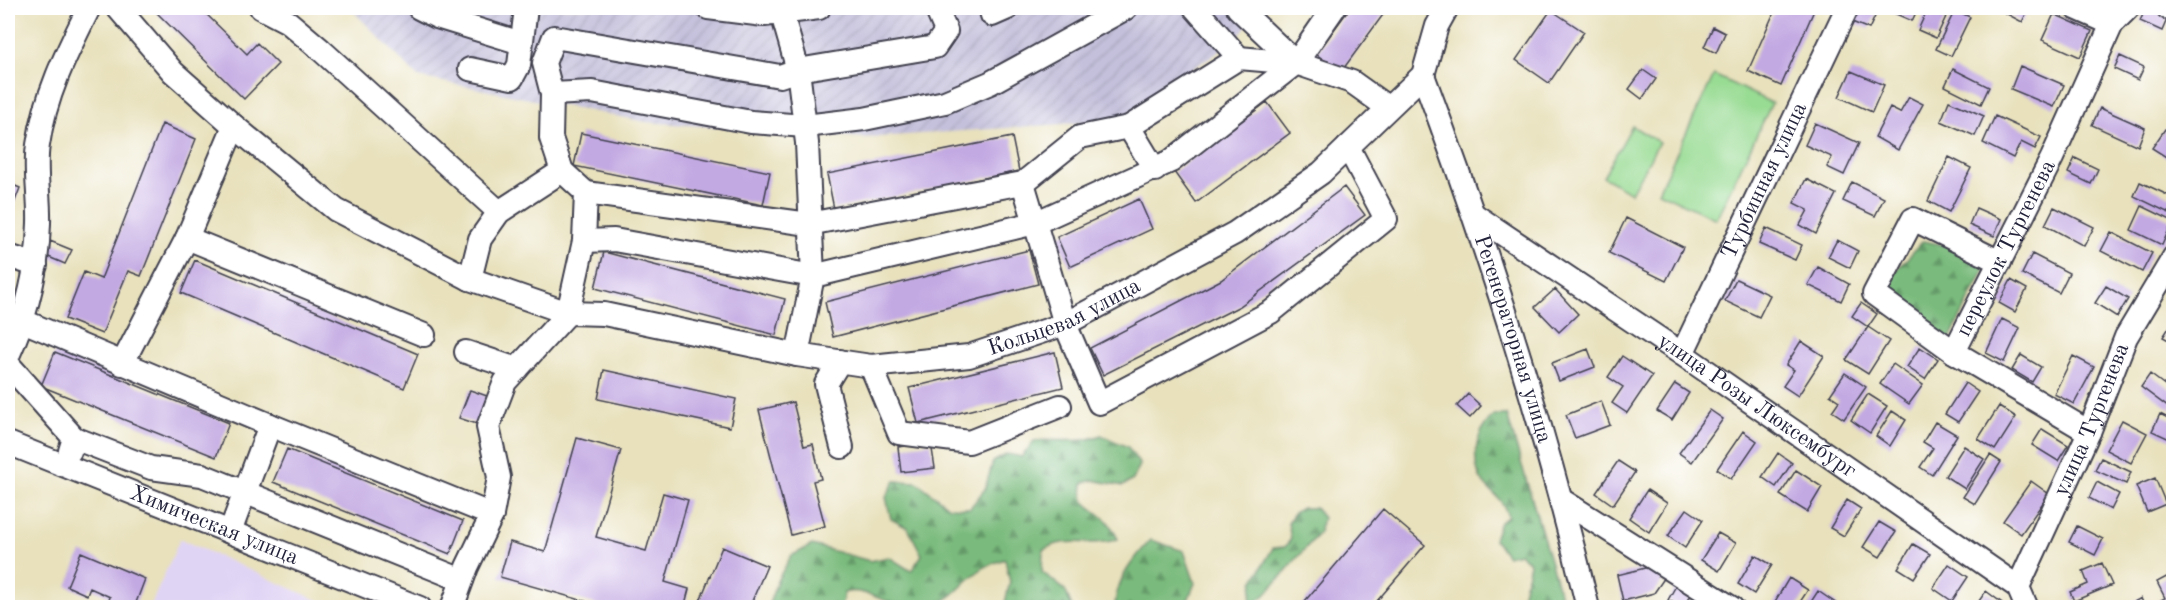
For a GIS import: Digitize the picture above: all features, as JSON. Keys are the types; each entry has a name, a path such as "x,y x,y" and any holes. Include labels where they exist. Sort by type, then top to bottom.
{"street":[{"path":"8,356 36,265 39,222 38,146 53,80 89,8"},
{"name":"Кольцевая улица","path":"118,8 173,72 336,210 470,279 568,314 604,314 797,355 871,366 969,356 1065,324 1235,233 1321,173 1424,75"},
{"path":"261,8 288,22 321,50 499,212"},
{"path":"419,8 437,17 521,43"},
{"path":"470,69 512,78 519,64 526,8"},
{"path":"708,8 764,15 819,8"},
{"path":"936,8 946,31 935,47 798,70 780,76 554,37 544,63 552,94 551,138 562,171 586,193 809,224 1023,183 1080,138 1129,127 1239,58 1296,63 1352,82 1388,107"},
{"path":"990,8 992,15 1008,8"},
{"path":"552,94 592,92 751,122 805,126 864,119 945,102 990,83 1126,8"},
{"path":"1195,8 1239,58"},
{"path":"1238,8 1296,63"},
{"path":"584,241 614,240 813,276 1035,224 1171,161 1296,63 1334,8"},
{"path":"1424,75 1437,26 1447,8"},
{"name":"Турбинная улица","path":"1682,354 1847,8"},
{"path":"2076,8 2112,24"},
{"name":"переулок Тургенева","path":"2089,432 1954,352 2052,158 2112,24 2128,8"},
{"path":"2168,8 2174,10"},
{"path":"782,14 798,70 805,126 813,276 797,355"},
{"name":"Регенераторная улица","path":"1424,75 1476,216 1563,501 1588,608"},
{"path":"122,364 187,238 234,126"},
{"path":"1129,127 1155,170"},
{"path":"1023,183 1065,324 1099,403 1271,312 1386,219 1348,147"},
{"path":"470,279 480,239 499,212 562,171"},
{"path":"452,608 462,580 492,515 499,477 488,427 505,382 568,314 584,241 586,193"},
{"name":"улица Розы Люксембург","path":"1476,216 1682,354 2018,587"},
{"path":"1954,352 1874,294 1913,219 2000,262"},
{"path":"187,238 424,335"},
{"path":"8,256 36,265"},
{"name":"улица Тургенева","path":"2018,587 2089,432 2126,337 2174,256"},
{"path":"16,328 122,364 492,515"},
{"path":"466,352 517,369"},
{"path":"840,361 826,384 842,447"},
{"path":"8,364 74,438 151,468 202,476 462,580"},
{"path":"871,366 899,433 969,442 1060,406"},
{"path":"230,532 270,425"},
{"path":"64,466 74,438"},
{"name":"Химическая улица","path":"8,443 420,608"},
{"path":"1563,501 1732,608"},
{"path":"2018,587 2027,608"}],"shaded area":[{"path":"350,8 1260,8 1237,38 1119,120 864,138 646,122 418,77"},
{"path":"180,539 333,607 150,607"}],"green space":[{"path":"1714,75 1772,103 1716,219 1658,192"},
{"path":"1632,126 1659,142 1631,193 1603,177"},
{"path":"1923,241 1951,246 1987,265 1949,340 1888,292 1894,273"},
{"path":"1494,415 1507,415 1564,607 1526,607 1522,597 1530,564 1520,553 1507,556 1494,539 1500,522 1508,517 1502,502 1486,486 1479,475 1476,450 1484,427"},
{"path":"1101,435 1128,447 1140,465 1133,480 1123,486 1093,480 1083,483 1084,501 1108,522 1118,539 1098,543 1062,543 1043,550 1042,572 1065,590 1072,607 1004,607 1010,582 1005,559 982,569 944,601 926,607 904,607 863,593 853,592 844,593 841,607 768,607 777,581 791,556 812,545 870,561 889,557 911,571 922,555 908,528 891,519 886,497 895,481 917,482 949,507 970,508 985,489 993,462 1007,454 1022,457 1034,441 1077,441"},
{"path":"1302,508 1315,508 1323,518 1319,533 1265,595 1250,606 1253,582 1273,548 1285,547 1291,539 1288,523 1294,513"},
{"path":"1151,540 1184,551 1195,583 1186,605 1189,607 1115,607 1122,579 1132,562"}],"building":[{"path":"152,8 200,8 247,54 257,43 278,64 244,99"},
{"path":"1350,8 1388,8 1341,72 1316,54"},
{"path":"1776,8 1815,8 1781,86 1748,71"},
{"path":"1859,8 1879,8 1869,29 1852,22"},
{"path":"1891,8 1918,8 1912,21 1889,11"},
{"path":"1928,8 1950,8 1936,38 1918,30"},
{"path":"2008,8 2029,8 2022,22 2005,13"},
{"path":"2146,8 2168,17 2162,31 2140,21"},
{"path":"1551,10 1584,32 1549,83 1516,60"},
{"path":"1955,10 1970,17 1951,56 1936,49"},
{"path":"2054,14 2092,31 2080,57 2042,40"},
{"path":"1713,27 1725,33 1716,53 1704,47"},
{"path":"2120,56 2144,67 2138,80 2114,69"},
{"path":"2020,66 2064,85 2054,107 2011,89"},
{"path":"1953,69 1989,87 1981,104 1945,86"},
{"path":"1643,70 1656,79 1642,99 1629,89"},
{"path":"1851,71 1884,85 1872,112 1839,97"},
{"path":"1909,97 1923,104 1898,150 1875,137 1890,108 1900,113"},
{"path":"1949,101 1984,116 1975,136 1941,121"},
{"path":"1267,102 1290,133 1196,203 1174,172"},
{"path":"2100,108 2145,128 2138,146 2092,125"},
{"path":"1995,116 2041,137 2035,149 2021,142 2013,158 1983,143"},
{"path":"1815,123 1859,143 1844,175 1827,167 1832,157 1805,145"},
{"path":"162,124 196,139 141,276 128,271 102,334 65,319 84,272 101,279"},
{"path":"2165,129 2174,135 2174,162 2152,148"},
{"path":"581,133 770,172 763,205 574,166"},
{"path":"1012,137 1019,171 834,209 827,174"},
{"path":"1949,157 1971,168 1949,212 1928,201"},
{"path":"2075,158 2098,169 2091,184 2068,173"},
{"path":"1806,179 1836,194 1816,234 1800,225 1808,210 1794,203"},
{"path":"1852,182 1884,198 1875,216 1843,201"},
{"path":"2140,182 2174,198 2169,213 2134,196"},
{"path":"8,183 20,188 8,219"},
{"path":"1344,187 1365,215 1240,306 1103,375 1090,348 1221,280"},
{"path":"1139,199 1152,229 1070,267 1057,237"},
{"path":"2142,206 2173,221 2162,245 2131,230"},
{"path":"2054,207 2094,227 2084,246 2045,225"},
{"path":"1976,208 2001,219 1994,236 1969,225"},
{"path":"1626,218 1683,247 1666,281 1609,253"},
{"path":"1766,228 1802,245 1795,260 1759,244"},
{"path":"2111,232 2152,253 2142,272 2101,251"},
{"path":"1837,240 1858,251 1850,268 1828,257"},
{"path":"50,241 72,250 65,264 44,255"},
{"path":"1029,250 1038,284 833,337 825,302"},
{"path":"604,252 785,299 776,335 595,288"},
{"path":"2032,254 2069,273 2059,293 2022,274"},
{"path":"195,260 418,354 404,388 181,293"},
{"path":"1818,267 1849,284 1841,301 1808,285"},
{"path":"1736,279 1770,295 1759,317 1725,301"},
{"path":"2011,280 2027,289 2015,312 1999,303"},
{"path":"2106,286 2128,299 2117,317 2095,303"},
{"path":"1555,289 1578,314 1559,332 1535,307"},
{"path":"1861,303 1877,314 1868,327 1852,316"},
{"path":"2002,319 2020,328 2004,362 1986,353"},
{"path":"2174,323 2174,343 2163,337"},
{"path":"1868,327 1889,341 1868,374 1846,360"},
{"path":"1801,341 1824,356 1798,396 1783,386 1794,370 1786,365"},
{"path":"1920,347 1938,359 1925,379 1907,367"},
{"path":"1588,349 1595,367 1559,381 1552,363"},
{"path":"55,352 229,423 216,457 41,386"},
{"path":"1055,352 1063,387 918,423 909,388"},
{"path":"2021,355 2041,367 2032,382 2012,370"},
{"path":"1622,356 1652,376 1627,413 1612,403 1623,387 1608,377"},
{"path":"2073,356 2094,367 2074,404 2054,394"},
{"path":"1893,364 1923,385 1909,404 1880,384"},
{"path":"604,370 736,399 730,427 598,399"},
{"path":"1845,373 1866,387 1844,419 1832,411 1839,401 1830,395"},
{"path":"2150,374 2174,392 2172,410 2141,387"},
{"path":"1965,383 1978,392 1958,422 1945,414"},
{"path":"1675,384 1689,393 1672,420 1657,411"},
{"path":"470,390 487,396 477,424 459,418"},
{"path":"1468,394 1481,406 1470,418 1457,406"},
{"path":"1868,394 1887,406 1870,433 1851,420"},
{"path":"1601,401 1610,425 1575,438 1566,415"},
{"path":"793,402 804,446 813,444 821,479 813,481 825,526 791,535 759,410"},
{"path":"1999,406 2016,417 1995,450 1978,439"},
{"path":"1710,410 1723,419 1692,462 1679,453"},
{"path":"1892,411 1906,420 1890,446 1876,436"},
{"path":"2160,414 2174,421 2174,441 2152,431"},
{"path":"2122,420 2147,433 2131,463 2106,450"},
{"path":"1935,422 1957,435 1932,475 1920,467 1933,448 1923,442"},
{"path":"2042,429 2068,445 2058,461 2032,445"},
{"path":"1743,431 1757,441 1731,479 1717,469"},
{"path":"577,438 621,450 596,537 646,551 663,493 688,500 665,582 689,589 684,608 609,608 500,577 510,542 545,552"},
{"path":"931,443 935,468 901,472 898,447"},
{"path":"1964,446 1984,459 1965,489 1945,476"},
{"path":"287,449 463,521 450,554 273,482"},
{"path":"1778,453 1792,463 1776,487 1762,477"},
{"path":"1990,455 2001,462 1975,504 1963,497"},
{"path":"2101,458 2131,472 2126,484 2095,470"},
{"path":"1618,461 1635,472 1613,505 1596,493"},
{"path":"1796,470 1822,487 1807,512 1780,495"},
{"path":"2155,478 2166,504 2147,512 2136,486"},
{"path":"2031,481 2049,494 2021,534 2003,521"},
{"path":"2097,482 2119,494 2111,510 2089,498"},
{"path":"1647,490 1667,503 1649,532 1629,518"},
{"path":"1847,500 1861,509 1844,536 1830,528"},
{"path":"1383,509 1425,545 1371,608 1299,608"},
{"path":"1687,509 1703,520 1685,548 1668,536"},
{"path":"1879,522 1896,532 1880,557 1863,547"},
{"path":"2077,526 2103,539 2095,555 2069,542"},
{"path":"1718,533 1736,543 1719,571 1701,560"},
{"path":"1913,544 1930,554 1914,578 1898,568"},
{"path":"722,547 767,566 749,608 697,608"},
{"path":"81,552 145,579 134,608 119,608 108,603 110,597 90,588 87,595 67,586"},
{"path":"1755,555 1772,565 1754,594 1738,584"},
{"path":"2102,563 2112,585 2074,601 2070,592 2088,584 2083,571"},
{"path":"1949,564 1968,577 1952,601 1933,588"},
{"path":"1649,567 1665,577 1654,593 1623,601 1617,575"},
{"path":"2174,573 2174,608 2157,608 2155,603 2165,598 2157,582"},
{"path":"1789,578 1808,590 1796,608 1781,608 1774,603"},
{"path":"1677,584 1692,593 1684,608 1668,600"},
{"path":"1818,591 1837,604 1835,608 1807,608"},
{"path":"1986,591 2002,603 1998,608 1974,608"},
{"path":"2141,598 2145,608 2123,608"},
{"path":"1697,600 1710,608 1693,608"}]}
